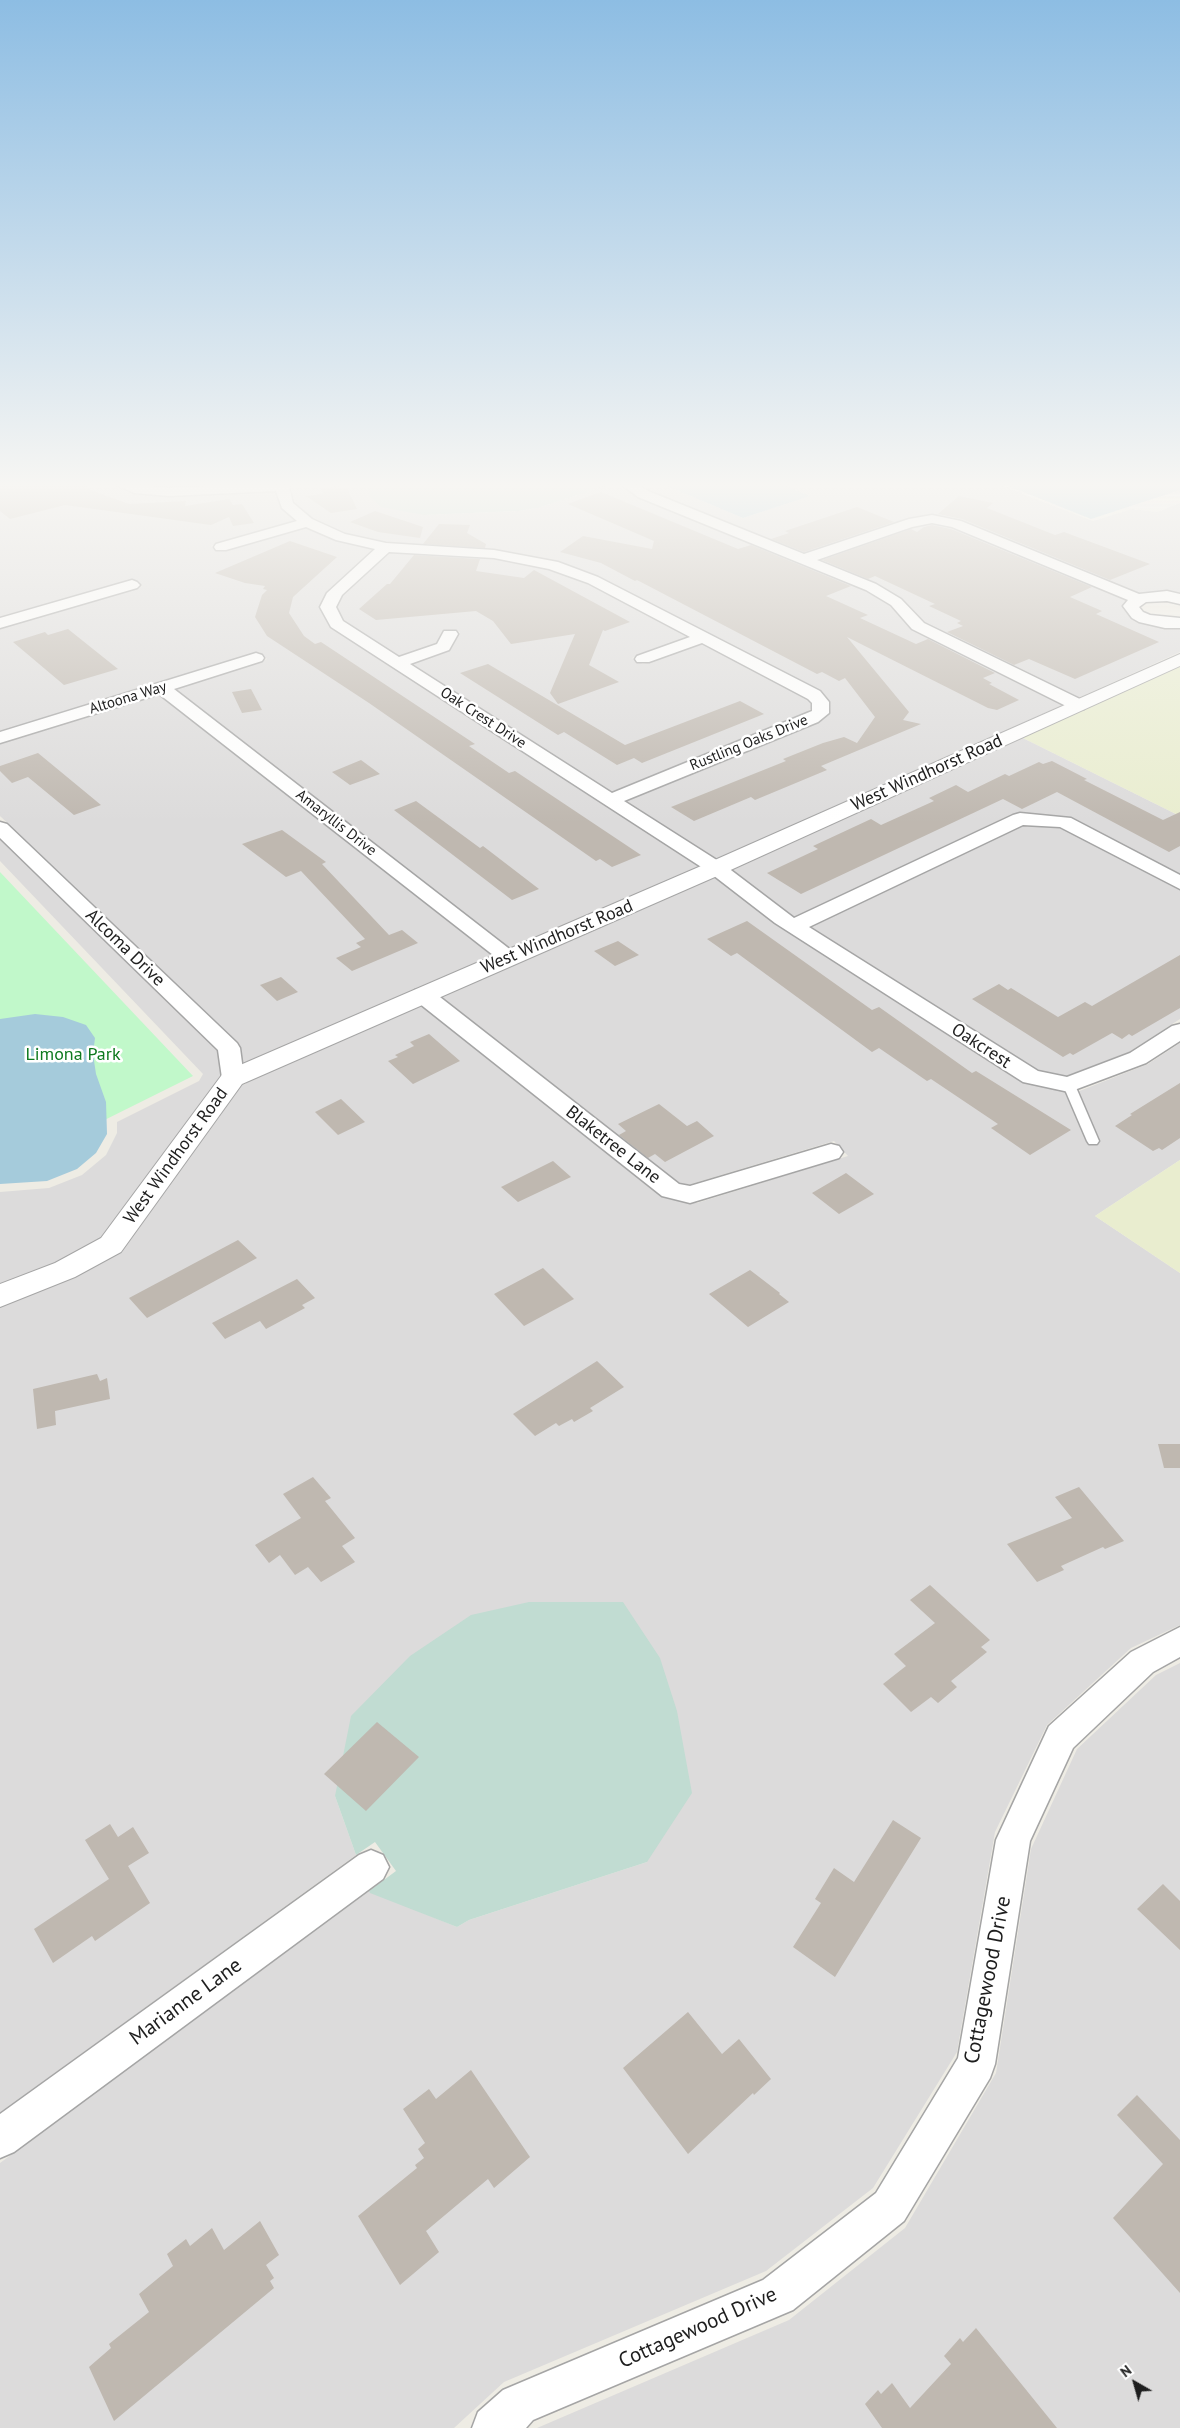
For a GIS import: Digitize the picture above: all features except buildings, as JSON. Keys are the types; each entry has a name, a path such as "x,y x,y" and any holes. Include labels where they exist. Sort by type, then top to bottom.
{"street":[{"path":"0,623 93,596"},
{"name":"Oak Crest Drive","path":"333,596 328,608 336,624 716,868"},
{"name":"Rustling Oaks Drive","path":"610,800 812,718 820,713 821,702 814,696 624,596"},
{"path":"887,596 896,602 918,626 1078,705"},
{"path":"1131,596 1138,599 1154,596"},
{"path":"1158,596 1180,599"},
{"path":"1138,599 1131,606 1137,615 1154,622 1180,623"},
{"path":"397,663 443,647 450,634"},
{"path":"643,659 702,638"},
{"name":"Altoona Way","path":"0,738 256,658"},
{"name":"West Windhorst Road","path":"0,1296 65,1270 111,1245 233,1078 716,868 1180,659"},
{"name":"Amaryllis Drive","path":"162,688 509,958"},
{"path":"794,926 1020,819 1064,822 1180,883"},
{"name":"Alcoma Drive","path":"0,828 229,1048 233,1078"},
{"name":"Oakcrest","path":"716,868 794,926 1031,1077 1069,1085"},
{"name":"Blaketree Lane","path":"423,995 671,1190 690,1194 831,1152"},
{"path":"1069,1085 1138,1058 1180,1031"},
{"name":"Cottagewood Drive","path":"494,2428 518,2405 778,2295 890,2207 976,2064 1013,1840 1061,1737 1142,1662 1180,1641"},
{"name":"Marianne Lane","path":"0,2138 371,1867"}],"lane":[{"path":"1069,1085 1093,1141"}],"shaded area":[{"path":"0,596 79,596 0,619"},
{"path":"106,596 325,596 320,607 329,625 702,867 511,949 174,689 267,659 259,652 0,733 0,627"},
{"path":"341,596 614,596 690,637 632,658 643,664 701,643 807,697 813,706 805,715 611,793 408,664 448,650 460,632 444,630 436,645 398,657 344,622 336,607"},
{"path":"624,596 880,596 889,602 912,628 1065,704 716,861 624,801 818,722 828,714 830,709 828,700 820,693"},
{"path":"896,596 1121,596 1127,599 1123,604 1124,610 1131,617 1180,627 1180,652 1076,699 925,625 903,601"},
{"path":"159,694 494,957 243,1065 239,1044 0,816 0,743"},
{"path":"1019,736 1180,816 1180,877 1070,819 1018,813 1012,814 794,918 730,870"},
{"path":"1025,824 1062,827 1180,890 1180,1019 1129,1052 1064,1077 1035,1071 809,928"},
{"path":"0,839 218,1051 221,1077 102,1239 59,1262 0,1286 0,1192 49,1188 82,1175 106,1155 117,1133 117,1122 199,1081 203,1074 0,861"},
{"path":"715,876 1031,1084 1068,1093 1077,1092 1148,1064 1180,1043 1180,1160 1095,1216 1180,1273 1180,1625 1131,1648 1047,1725 995,1832 957,2052 873,2188 766,2271 504,2382 454,2428 0,2428 0,2163 369,1891 457,1927 469,1920 647,1862 335,1796 356,1855 0,2113 0,1307 72,1278 241,1085 246,1084 246,1081 421,1005 669,1199 697,1203 848,1156 834,1141 688,1185 677,1183 439,997"},
{"path":"35,1014 63,1017 86,1025 95,1038 93,1054 96,1074 106,1102 107,1134 96,1153 77,1169 47,1181 0,1184 0,1019"},
{"path":"529,1602 623,1602 660,1658 677,1711 692,1793 647,1862 469,1920 457,1927 370,1893 369,1891 396,1871 375,1842 356,1855 335,1796 351,1716 410,1656 471,1615"},
{"path":"1180,1663 1180,2428 537,2428 789,2320 905,2228 996,2073 1031,1849 1077,1749 1156,1675"}],"green space":[{"path":"1180,664 1180,816 1019,736"},
{"name":"Limona Park","path":"0,872 193,1076 0,1172"},
{"path":"1180,1160 1180,1273 1095,1216"}]}
